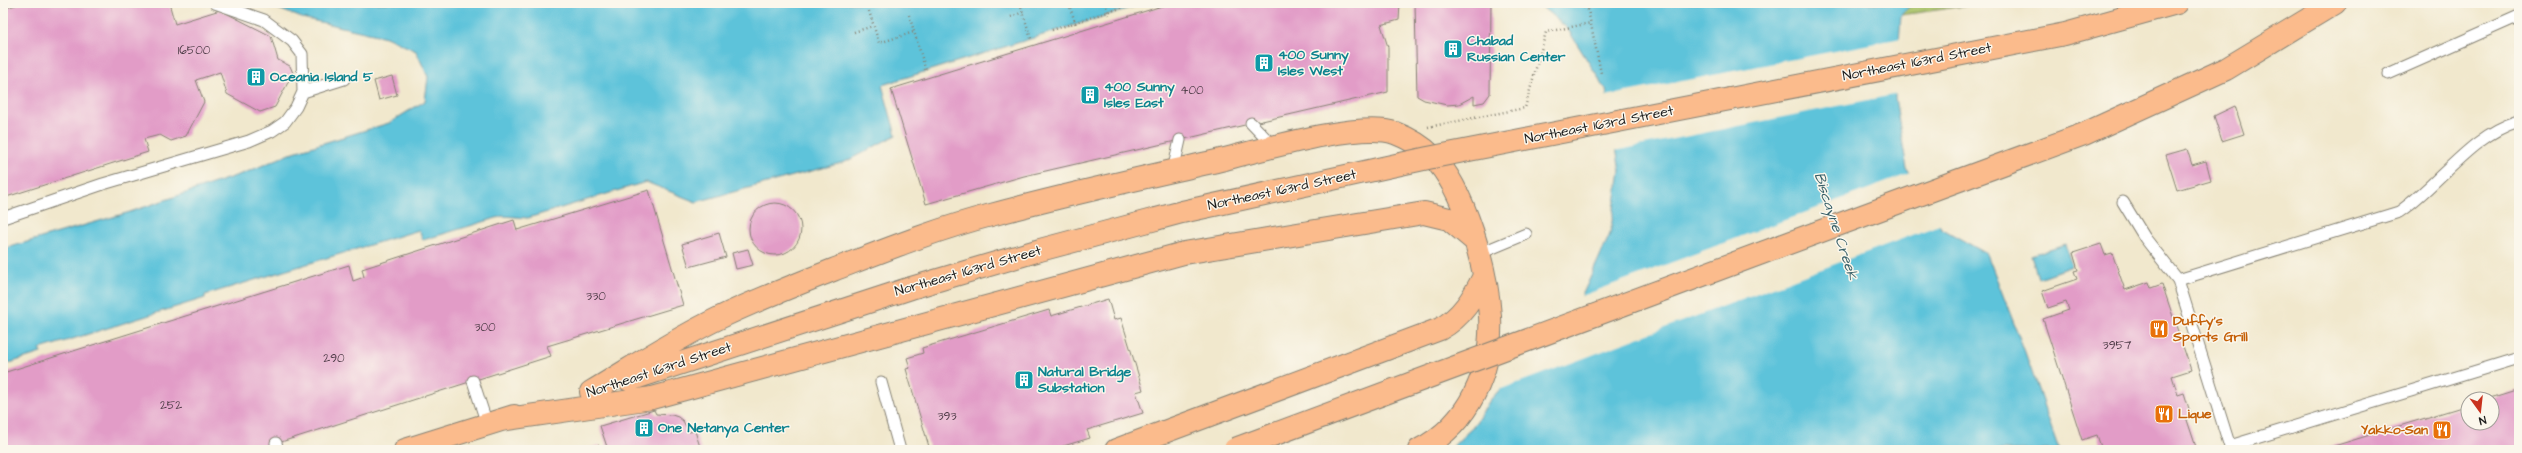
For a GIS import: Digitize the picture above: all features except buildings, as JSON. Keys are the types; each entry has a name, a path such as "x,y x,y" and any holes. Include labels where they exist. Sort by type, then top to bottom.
{"main road":[{"name":"Northeast 163rd Street","path":"405,450 591,392 911,288 1040,250 1189,210 1435,157 2065,34 2177,3"},
{"path":"1233,450 2084,134 2226,69 2336,3"},
{"path":"591,392 717,319 869,256 989,215 1274,147 1362,130 1388,131 1400,135 1424,149 1442,168 1458,198 1476,247 1484,276 1491,332 1484,373 1462,414 1435,440 1419,450"},
{"path":"494,422 652,398 1184,253 1424,213 1448,219 1476,247"},
{"path":"1116,450 1440,329 1458,318 1465,310 1484,276"}],"lane":[{"path":"3,218 103,184 248,141 272,131 285,122 296,107 303,92 302,54 292,41 264,20 215,3"},
{"path":"2388,74 2519,16"},
{"path":"303,92 344,79"},
{"path":"2178,280 2399,212 2419,198 2478,140 2504,125 2519,121"},
{"path":"1252,123 1274,147"},
{"path":"1173,171 1180,140"},
{"path":"2123,202 2145,238 2178,280 2231,448 2519,358"},
{"path":"1476,247 1526,234"},
{"path":"473,381 494,422"},
{"path":"881,382 900,450"}],"path":[{"path":"1020,3 1031,39"},
{"path":"1105,3 1108,13"},
{"path":"1577,3 1588,10 1601,73"},
{"path":"1069,4 1076,23"},
{"path":"1052,30 1137,4"},
{"path":"869,11 879,43 914,32"},
{"path":"1011,16 1023,12"},
{"path":"909,15 926,71"},
{"path":"1424,128 1525,108 1546,32 1591,22"},
{"path":"854,32 873,26"}],"green space":[{"path":"1897,3 1987,3 1901,15"}],"water":[{"path":"263,3 1146,3 882,85 896,135 845,162 696,202 646,182 528,218 503,216 423,240 419,230 205,295 205,298 40,349 41,353 3,365 3,249 130,212 247,172 294,152 389,123 425,101 428,77 416,51 386,37 302,18"},
{"name":"Biscayne Creek","path":"1534,3 1913,3 1901,15 1895,98 1907,169 1941,228 1987,254 2025,352 2059,450 1449,450 1473,427 1490,400 1576,309 1610,234 1620,171 1606,90 1567,28 1542,7"},
{"path":"2065,245 2072,266 2038,278 2031,256"}],"pier":[{"path":"1901,38 1898,94 1614,151 1606,96"},
{"path":"1911,173 1942,224 1496,391 1574,308 1579,297"}],"place":[{"name":"Chabad Russian Center","path":"1453,49"},
{"name":"400 Sunny Isles West","path":"1264,63"},
{"name":"Oceania Island 5","path":"256,77"},
{"name":"400 Sunny Isles East","path":"1090,95"},
{"name":"Duffy's Sports Grill","path":"2159,329"},
{"name":"Natural Bridge Substation","path":"1024,380"},
{"name":"Lique","path":"2164,414"},
{"name":"One Netanya Center","path":"644,428"},
{"name":"Yakko-San","path":"2442,430"}]}
